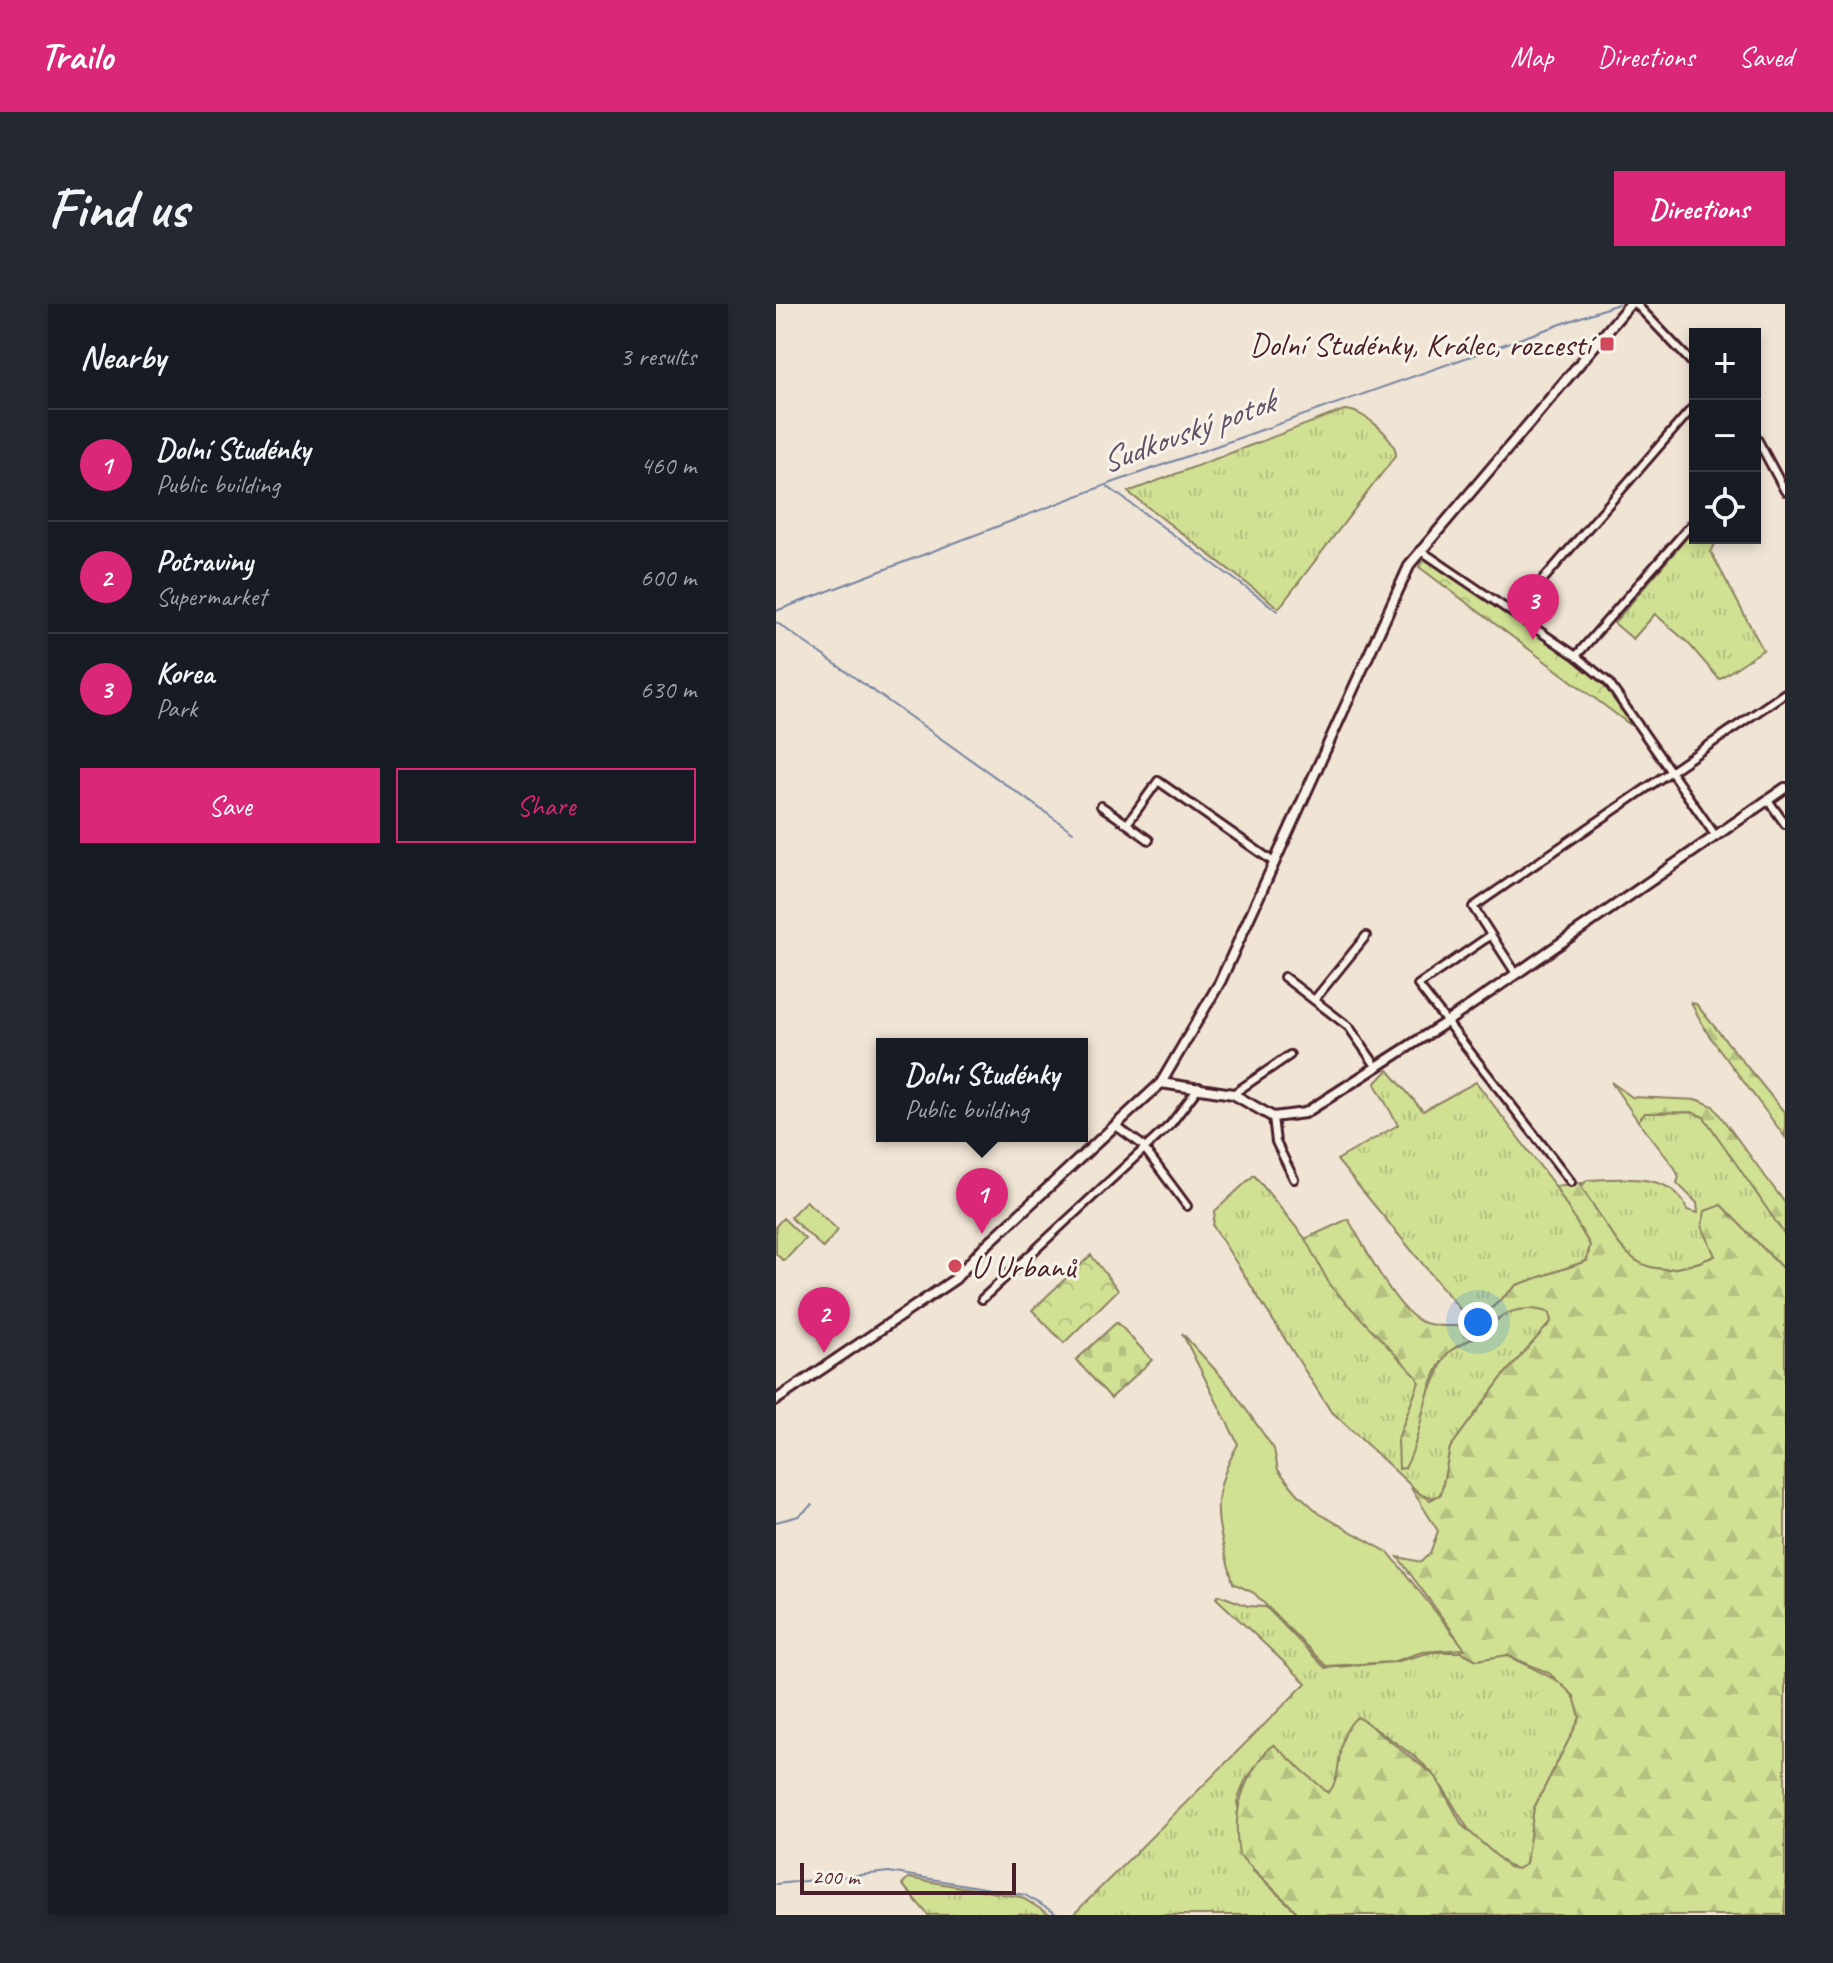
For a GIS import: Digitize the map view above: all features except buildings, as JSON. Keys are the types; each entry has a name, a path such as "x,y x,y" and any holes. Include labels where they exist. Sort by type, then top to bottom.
{"street":[{"path":"776,1400 955,1279 983,1248 1161,1083 1220,982 1410,564 1630,304"},
{"path":"1636,304 1689,360"},
{"path":"1514,613 1689,412"},
{"path":"1761,453 1785,491"},
{"path":"1576,656 1689,527"},
{"path":"1420,550 1576,656 1608,682 1715,835"},
{"path":"1515,972 1473,907 1785,693"},
{"path":"1127,824 1158,781 1275,863"},
{"path":"1161,1083 1233,1094 1273,1117 1305,1113 1445,1023 1785,788"},
{"path":"1768,800 1785,824"},
{"path":"1101,806 1149,840"},
{"path":"1491,935 1418,985 1571,1182"},
{"path":"1315,999 1366,936"},
{"path":"1284,977 1349,1027 1376,1066"},
{"path":"1233,1094 1290,1055"},
{"path":"982,1299 1170,1125 1199,1087"},
{"path":"1273,1117 1276,1142 1294,1179"},
{"path":"1116,1126 1145,1149 1187,1206"}],"green space":[{"path":"1344,410 1360,414 1377,425 1390,440 1396,455 1279,608 1128,492"},
{"path":"1689,535 1689,544 1715,544 1711,552 1763,650 1719,679 1688,643 1655,614 1633,639 1614,623"},
{"path":"1424,558 1506,610 1574,659 1621,705 1629,724 1419,567"},
{"path":"1691,1003 1696,1004 1785,1113 1785,1137 1708,1034"},
{"path":"1388,1070 1423,1111 1476,1082 1555,1186 1590,1245 1586,1261 1517,1285 1473,1325 1337,1160 1398,1125 1375,1084"},
{"path":"1611,1082 1632,1097 1699,1100 1713,1106 1785,1203 1785,1235 1704,1117 1692,1112 1645,1113 1638,1121"},
{"path":"1692,1112 1704,1117 1781,1225 1785,1235 1785,1271 1721,1205 1713,1246 1715,1256 1687,1266 1665,1269 1647,1266 1620,1245 1581,1187 1587,1180 1629,1179 1658,1183 1680,1197 1687,1210 1698,1213 1697,1203 1677,1183 1679,1177 1675,1168 1638,1121 1644,1113"},
{"path":"1254,1175 1416,1376 1419,1382 1398,1439 1432,1387 1445,1355 1509,1311 1537,1308 1550,1313 1551,1322 1504,1375 1450,1448 1441,1494 1436,1498 1421,1495 1330,1410 1213,1226 1215,1211"},
{"path":"1582,1183 1581,1187 1620,1245 1647,1266 1665,1269 1687,1266 1715,1256 1702,1226 1705,1211 1721,1205 1785,1271 1785,1915 1300,1915 1239,1855 1237,1825 1241,1798 1245,1785 1269,1748 1274,1745 1328,1793 1336,1777 1344,1736 1357,1717 1436,1777 1462,1825 1509,1867 1517,1869 1526,1864 1534,1808 1580,1718 1574,1696 1549,1673 1507,1655 1477,1660 1462,1652 1455,1635 1398,1557 1421,1562 1430,1553 1438,1531 1411,1488 1430,1500 1441,1494 1450,1448 1504,1375 1551,1322 1550,1313 1530,1309 1503,1315 1448,1353 1433,1379 1411,1455 1405,1468 1399,1469 1398,1439 1419,1382 1331,1287 1305,1239 1348,1219 1391,1291 1411,1315 1434,1325 1473,1325 1517,1285 1587,1261 1590,1245 1555,1186"},
{"path":"806,1201 838,1230 823,1248 790,1217"},
{"path":"783,1218 805,1239 784,1261 776,1254 776,1226"},
{"path":"1091,1255 1118,1290 1064,1343 1032,1310"},
{"path":"1117,1322 1152,1360 1111,1398 1076,1360"},
{"path":"1182,1333 1228,1384 1274,1449 1278,1470 1298,1494 1320,1514 1389,1553 1465,1649 1422,1652 1392,1662 1326,1666 1254,1593 1233,1583 1220,1528 1218,1498 1228,1464 1238,1444"},
{"path":"1219,1595 1248,1606 1266,1607 1325,1668 1395,1662 1432,1652 1462,1652 1477,1660 1507,1655 1564,1684 1578,1703 1580,1718 1534,1808 1526,1865 1517,1869 1489,1854 1429,1770 1363,1720 1331,1791 1324,1792 1273,1745 1245,1781 1237,1802 1252,1870 1300,1915 1073,1915 1306,1683 1216,1598"},
{"path":"908,1878 1021,1897 1050,1915 928,1915 902,1884"}],"waterway":[{"name":"Sudkovský potok","path":"776,611 1106,485 1618,304"},
{"path":"1108,487 1278,611"},
{"path":"776,622 1073,832"},
{"path":"776,1522 799,1516 812,1505"},
{"path":"776,1884 889,1872 1025,1895 1058,1915"}],"place":[{"name":"Dolní Studénky, Králec, rozcestí","path":"1607,344"},
{"name":"Korea","path":"1533,640"},
{"name":"Dolní Studénky","path":"982,1234"},
{"name":"U Urbanů","path":"955,1266"},
{"name":"Potraviny","path":"824,1353"}]}
